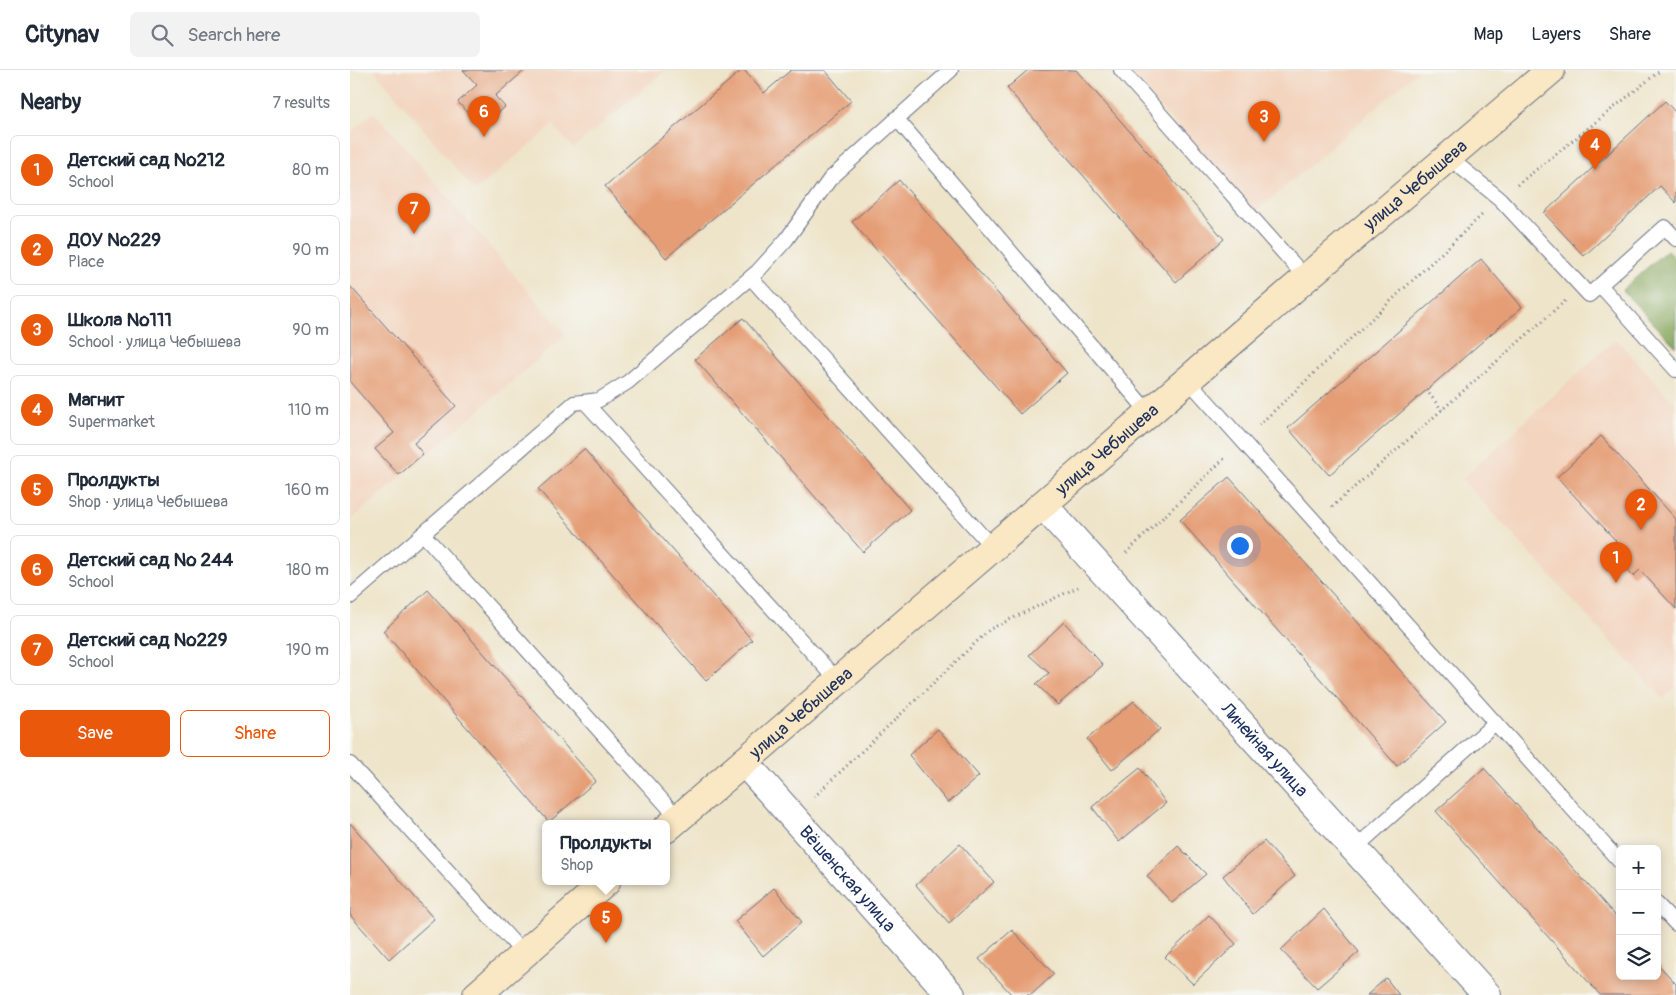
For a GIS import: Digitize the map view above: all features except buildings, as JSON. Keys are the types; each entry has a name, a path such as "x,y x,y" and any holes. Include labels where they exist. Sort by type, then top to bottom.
{"street":[{"name":"улица Чебышева","path":"672,824 1550,70"},
{"name":"Линейная улица","path":"1043,505 1487,995"},
{"name":"Вёшенская улица","path":"744,762 951,995"},
{"path":"477,995 603,885"}],"lane":[{"path":"350,597 574,403 599,400 628,382 751,278 786,240 830,178 951,70"},
{"path":"1121,70 1306,278"},
{"path":"896,118 1149,413"},
{"path":"1448,157 1500,199 1589,295 1665,227 1676,239"},
{"path":"751,278 993,548"},
{"path":"1600,285 1676,370"},
{"path":"1188,380 1241,442 1616,858"},
{"path":"585,402 838,681"},
{"path":"423,534 669,820"},
{"path":"1354,849 1495,723"},
{"path":"350,764 524,954"},
{"path":"1661,908 1676,924"}],"path":[{"path":"793,817 990,629 1105,574 1241,442 1500,199 1661,70"},
{"path":"1315,523 1580,287"},
{"path":"1426,390 1442,410"}],"shaded area":[{"path":"374,70 666,70 573,148 553,125 475,191"},
{"path":"1128,70 1419,70 1254,214"},
{"path":"374,112 566,335 350,521 350,133"},
{"path":"1616,339 1676,405 1676,687 1663,699 1462,479"}],"green space":[{"path":"1667,250 1676,260 1676,347 1622,290"}],"place":[{"name":"Детский сад № 244","path":"484,137"},
{"name":"Школа №111","path":"1264,142"},
{"name":"Магнит","path":"1595,170"},
{"name":"Детский сад №229","path":"414,234"},
{"name":"ДОУ №229","path":"1641,530"},
{"name":"Детский сад №212","path":"1616,583"},
{"name":"Пролдукты","path":"606,943"}]}
